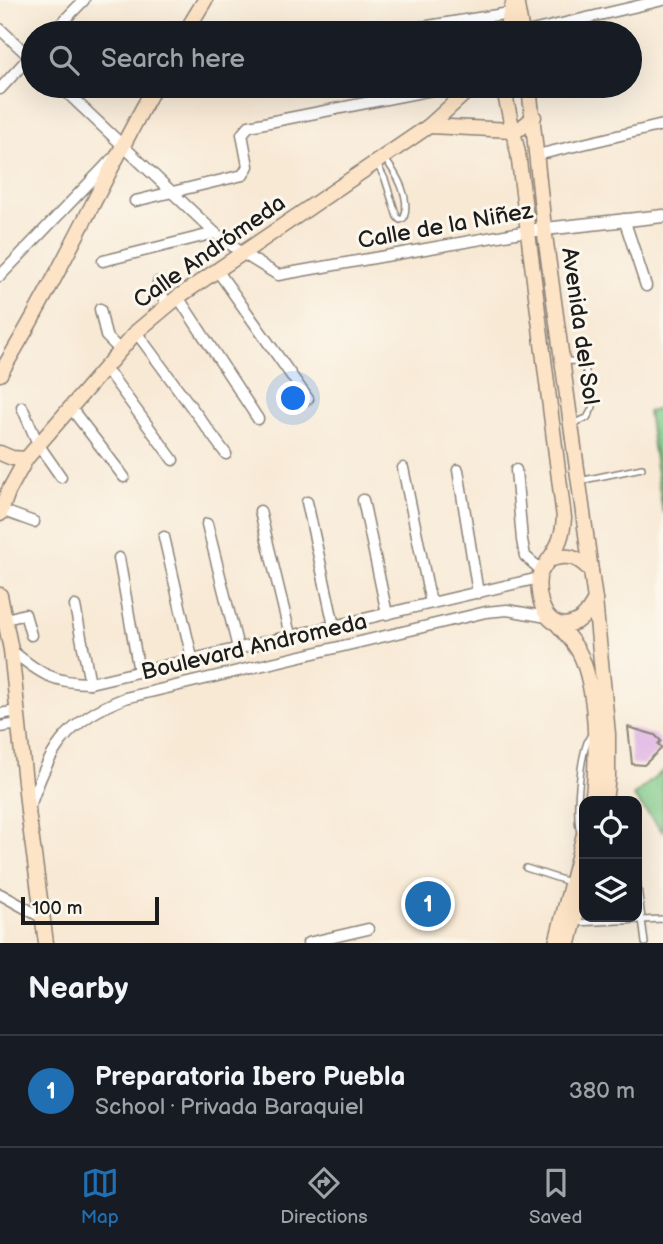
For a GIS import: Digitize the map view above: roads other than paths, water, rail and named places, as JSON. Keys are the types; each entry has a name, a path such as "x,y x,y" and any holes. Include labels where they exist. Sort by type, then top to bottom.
{"main road":[{"path":"192,21 205,0"},
{"path":"0,374 4,356 102,188 148,98"},
{"name":"Calle Andrómeda","path":"0,512 26,459 136,332 172,301 429,126 459,98"},
{"name":"Avenida del Sol","path":"505,98 518,153 564,518 563,534 543,569"},
{"name":"Avenida del Sol","path":"531,98 544,228 591,571"},
{"path":"429,126 512,130 522,128 534,117"},
{"path":"0,453 12,458 26,459"},
{"path":"593,796 596,732 583,660 540,603 543,569 562,555 574,557 591,571 608,734 606,796"},
{"path":"552,621 568,625 579,621 595,600"},
{"path":"1,607 11,650 28,811 46,943"},
{"path":"569,943 581,859"},
{"path":"556,943 578,883"}],"street":[{"path":"64,21 84,0"},
{"path":"573,21 663,0"},
{"path":"442,21 514,6"},
{"path":"0,29 21,47"},
{"path":"0,89 21,68"},
{"name":"Calle de la Niñez","path":"71,98 120,149 173,193 215,233 278,275 544,228 663,216"},
{"path":"135,201 243,175 248,166 242,134 249,126 391,98"},
{"path":"537,155 663,125"},
{"path":"0,276 120,149"},
{"path":"624,219 646,286"},
{"path":"103,261 215,233"},
{"path":"217,270 308,399"},
{"path":"158,282 258,419"},
{"path":"100,309 106,336 120,350"},
{"path":"136,332 226,454"},
{"path":"104,369 113,377 173,460"},
{"path":"22,407 38,444 61,477"},
{"path":"70,407 124,477"},
{"path":"403,468 431,603"},
{"path":"457,470 478,593"},
{"path":"516,470 525,556 543,569"},
{"path":"362,500 387,614"},
{"path":"307,502 334,626"},
{"path":"260,511 290,635"},
{"path":"0,512 34,522"},
{"path":"207,524 238,648"},
{"path":"164,537 192,658"},
{"path":"119,558 139,672"},
{"name":"Boulevard Andromeda","path":"11,650 37,671 53,679 69,683 90,683 478,593 543,569"},
{"path":"75,606 90,683"},
{"path":"1,607 25,614 31,635"},
{"name":"Boulevard Andromeda","path":"28,811 41,772 55,748 75,725 114,702 486,612 508,610 552,621"},
{"path":"0,714 18,718"},
{"path":"0,727 18,718"},
{"path":"0,894 43,918"},
{"path":"308,943 368,929"}],"lane":[{"path":"380,160 394,172 402,189 406,208 404,218 400,220 380,160"},
{"path":"385,179 394,172"},
{"path":"563,361 573,360 585,367 593,407 587,418 571,424"},
{"path":"579,481 642,468"},
{"path":"580,796 585,747 589,737 596,732"},
{"path":"579,802 579,825"},
{"path":"526,867 578,883"},
{"path":"642,914 645,943"},
{"path":"643,921 663,919"},
{"path":"574,923 585,922"}],"place":[{"name":"Preparatoria Ibero Puebla","path":"428,904"}]}
